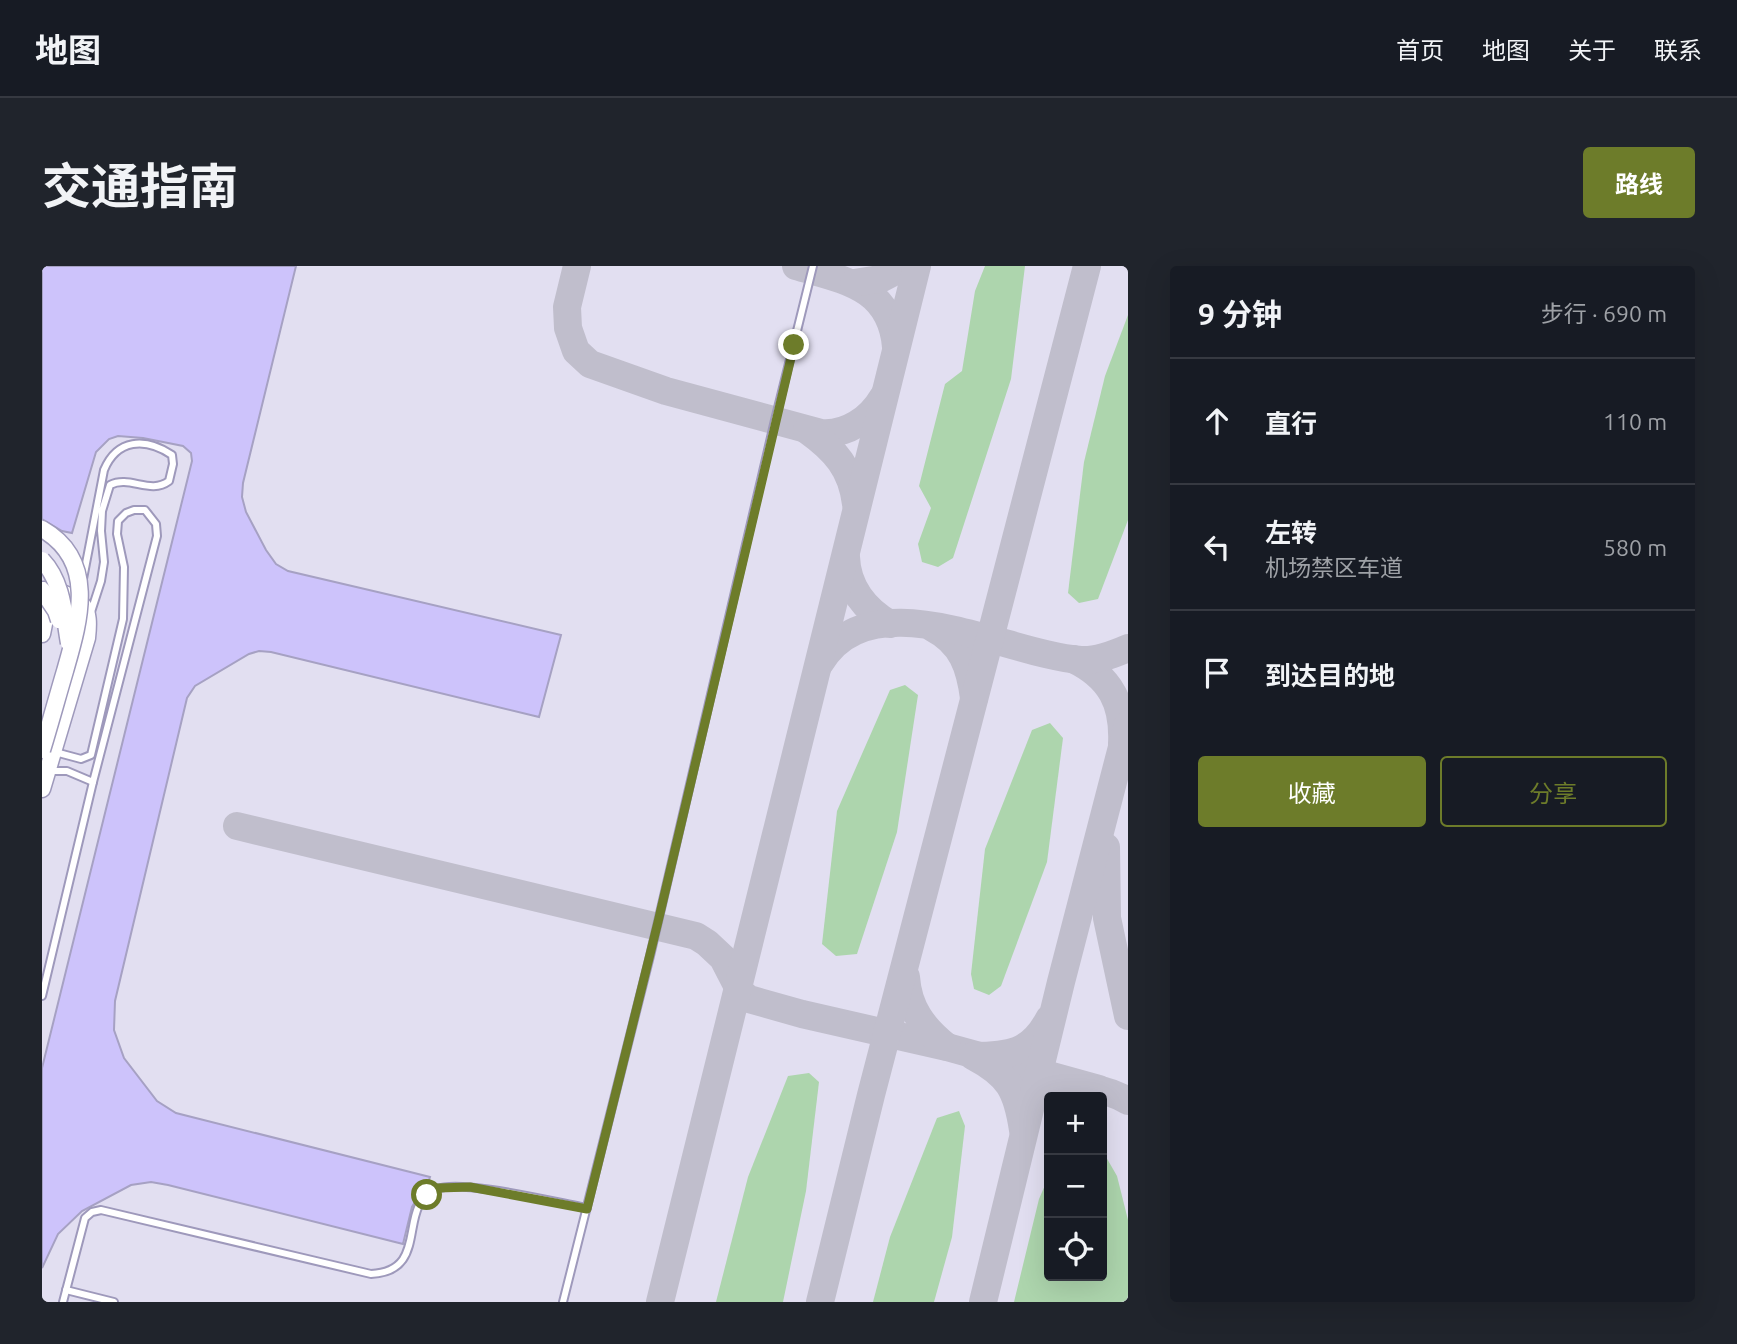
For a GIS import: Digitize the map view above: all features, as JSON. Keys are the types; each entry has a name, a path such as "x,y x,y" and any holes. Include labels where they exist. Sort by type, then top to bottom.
{"main road":[{"path":"42,529 60,542 73,561 81,599 42,789"},
{"path":"42,560 58,587 70,653"},
{"path":"42,586 56,611 70,653"},
{"path":"42,586 78,601 89,616 87,638 48,751"},
{"path":"42,586 47,609 42,634"}],"lane":[{"path":"563,1302 652,946 813,266"},
{"path":"78,601 92,542 104,470 110,456 119,447 134,443 162,449 172,455 173,464 169,481 162,486 141,486 129,481 110,485 102,511 104,562 101,581 89,616"},
{"path":"42,996 93,782 157,536 156,524 145,510 125,513 118,521 117,534 124,567 123,619 91,755 81,759 48,751"},
{"path":"47,771 67,771 93,782"},
{"path":"63,1302 85,1218 92,1212 101,1210 371,1274 393,1270 402,1262 419,1204 438,1188 470,1187 587,1209"},
{"path":"66,1290 114,1302"}],"shaded area":[{"path":"42,266 1128,266 1128,1302 42,1302"}],"green space":[{"path":"985,266 1025,266 1011,379 953,558 938,567 922,562 918,544 931,508 919,486 945,384 962,371 975,291"},
{"path":"1128,315 1128,520 1098,599 1079,603 1068,593 1084,462 1105,376"},
{"path":"905,685 918,695 897,832 857,954 836,956 822,944 837,811 890,690"},
{"path":"1050,723 1063,738 1047,862 1001,986 989,995 974,989 971,974 985,849 1032,730"},
{"path":"809,1073 819,1082 806,1191 783,1302 716,1302 748,1177 788,1076"},
{"path":"959,1111 965,1126 952,1237 934,1302 873,1302 890,1237 937,1118"},
{"path":"1107,1159 1117,1176 1128,1220 1128,1302 1014,1302 1044,1188 1044,1281 1107,1281"}],"building":[{"path":"42,266 296,266 243,483 242,497 246,512 276,564 288,571 561,635 539,717 259,651 249,654 195,686 187,698 115,1001 114,1030 124,1058 157,1101 176,1113 430,1177 426,1189 412,1207 403,1244 151,1182 131,1185 82,1211 58,1234 42,1268 42,1068 192,461 191,453 183,446 143,438 118,436 109,439 96,452 72,533 62,531 42,519"}],"taxiway":[{"path":"577,266 567,307 568,328 576,351 590,364 666,391 821,433 840,431 857,424 865,419 883,397"},
{"path":"796,266 847,282 875,298 892,327 896,347"},
{"path":"854,283 880,279 905,266"},
{"path":"660,1302 917,266"},
{"path":"820,1302 871,1095 1087,266"},
{"path":"807,430 834,453 846,470 856,504"},
{"path":"846,557 850,578 859,596 865,605 890,624"},
{"path":"820,663 843,638 872,626 906,623 942,627 1081,660 1111,655 1128,648"},
{"path":"933,628 951,641 963,657 974,698"},
{"path":"1073,659 1097,674 1112,693 1121,716 1122,744"},
{"path":"983,1302 1061,982 1128,724"},
{"path":"237,826 696,936 723,958 741,993 749,999 947,1047 1099,1089"},
{"path":"1106,847 1107,918 1128,1016"},
{"path":"906,977 910,998 918,1016 947,1047"},
{"path":"1023,1130 1018,1104 1009,1085 995,1070 973,1056 1009,1053 1027,1046 1049,1019"},
{"path":"1066,1092 1082,1089 1107,1092"},
{"path":"1107,1092 1128,1101"}],"route":[{"path":"427,1195 438,1188 470,1187 587,1209 658,922 794,345"}]}
